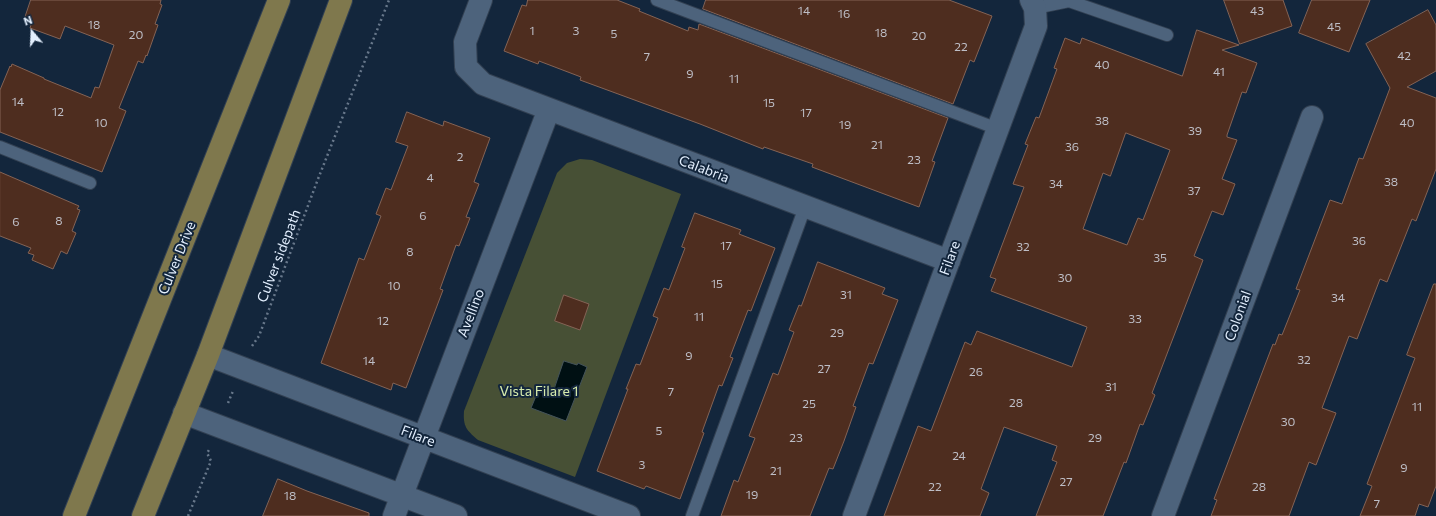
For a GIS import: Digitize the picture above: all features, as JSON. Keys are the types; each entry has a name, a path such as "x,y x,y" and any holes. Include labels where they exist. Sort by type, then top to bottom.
{"main road":[{"name":"Culver Drive","path":"74,516 279,0"},
{"path":"143,516 208,355 341,0"}],"street":[{"name":"Calabria","path":"480,0 465,42 466,67 483,84 949,261"},
{"name":"Filare","path":"854,516 1036,26 1033,4"},
{"name":"Avellino","path":"394,516 549,109"},
{"name":"Colonial","path":"1163,516 1312,117"},
{"name":"Filare","path":"208,355 629,516"},
{"path":"184,413 456,516"}],"lane":[{"path":"658,0 998,128"},
{"path":"1033,4 1069,1 1167,35"},
{"path":"0,148 90,183"},
{"path":"692,516 805,207"}],"path":[{"name":"Culver sidepath","path":"188,516 211,461 207,453 252,346 259,336 318,179 389,0"}],"green space":[{"name":"Vista Filare 1","path":"580,159 592,160 681,194 575,477 478,440 466,427 464,411 557,173 567,163"}],"shaded area":[{"path":"564,361 577,365 578,363 587,367 566,421 531,408 541,384 554,388"}],"building":[{"path":"31,0 161,0 160,4 162,5 155,24 158,25 147,56 146,55 143,63 138,61 119,108 126,111 102,172 0,132 0,90 12,64 91,98 95,87 99,88 114,45 65,26 60,39 30,28 31,25 29,24 31,20 25,18"},
{"path":"528,0 617,0 640,9 639,11 688,31 689,27 698,30 699,24 948,118 932,161 935,162 919,207 812,167 813,164 764,147 763,149 580,80 581,77 539,61 538,64 504,51 522,5 526,6"},
{"path":"706,0 949,0 992,16 974,62 970,60 953,104 703,9"},
{"path":"1224,0 1283,0 1292,26 1240,44"},
{"path":"1312,0 1370,0 1349,52 1299,33"},
{"path":"1428,10 1436,25 1436,71 1407,87 1436,98 1436,169 1416,221 1412,219 1387,282 1380,279 1357,339 1349,336 1322,408 1336,413 1316,465 1309,462 1289,516 1211,516 1217,500 1214,499 1273,344 1275,345 1279,334 1282,335 1300,290 1296,289 1330,200 1342,204 1359,158 1363,159 1390,88 1366,44"},
{"path":"1197,30 1239,45 1222,50 1257,63 1246,93 1242,92 1227,135 1227,137 1237,140 1222,179 1235,184 1223,215 1212,211 1194,256 1203,260 1152,393 1155,395 1143,425 1140,424 1126,463 1124,462 1103,516 1036,516 1057,462 1052,460 1057,446 1004,427 981,489 989,493 980,516 884,516 918,426 931,431 965,342 971,345 977,331 1072,367 1087,327 991,291 996,279 990,277 1024,187 1013,184 1028,145 1025,144 1036,117 1039,118 1057,69 1054,68 1065,38 1080,44 1082,38 1182,76","holes":["1126,133 1170,150 1143,220 1138,218 1127,245 1083,229 1103,173 1110,176"]},
{"path":"407,112 443,126 444,121 490,138 474,182 479,184 466,217 470,218 459,246 456,245 440,289 443,290 406,388 393,383 391,390 321,363 359,258 364,260 381,216 376,214 386,188 391,190 408,146 396,142"},
{"path":"0,172 79,206 77,209 80,210 72,231 76,233 67,254 61,251 53,269 32,260 34,255 28,253 31,248 0,236"},
{"path":"695,213 741,230 739,234 775,248 751,311 748,310 730,357 733,358 722,386 719,385 702,432 704,433 680,499 646,486 644,489 597,471 628,389 626,389 636,364 640,365 658,318 653,316 664,288 669,290 685,248 682,247"},
{"path":"818,262 885,288 882,294 898,300 873,364 869,363 853,406 856,407 833,469 829,468 810,516 721,516 734,480 738,482 755,438 749,436 773,373 778,375 794,332 789,330 799,305 801,306"},
{"path":"1434,284 1436,284 1436,486 1428,507 1419,504 1415,516 1360,516 1372,486 1367,484 1415,358 1407,355"},
{"path":"564,295 589,304 580,330 555,321"},
{"path":"278,479 369,513 369,516 263,516"}]}
